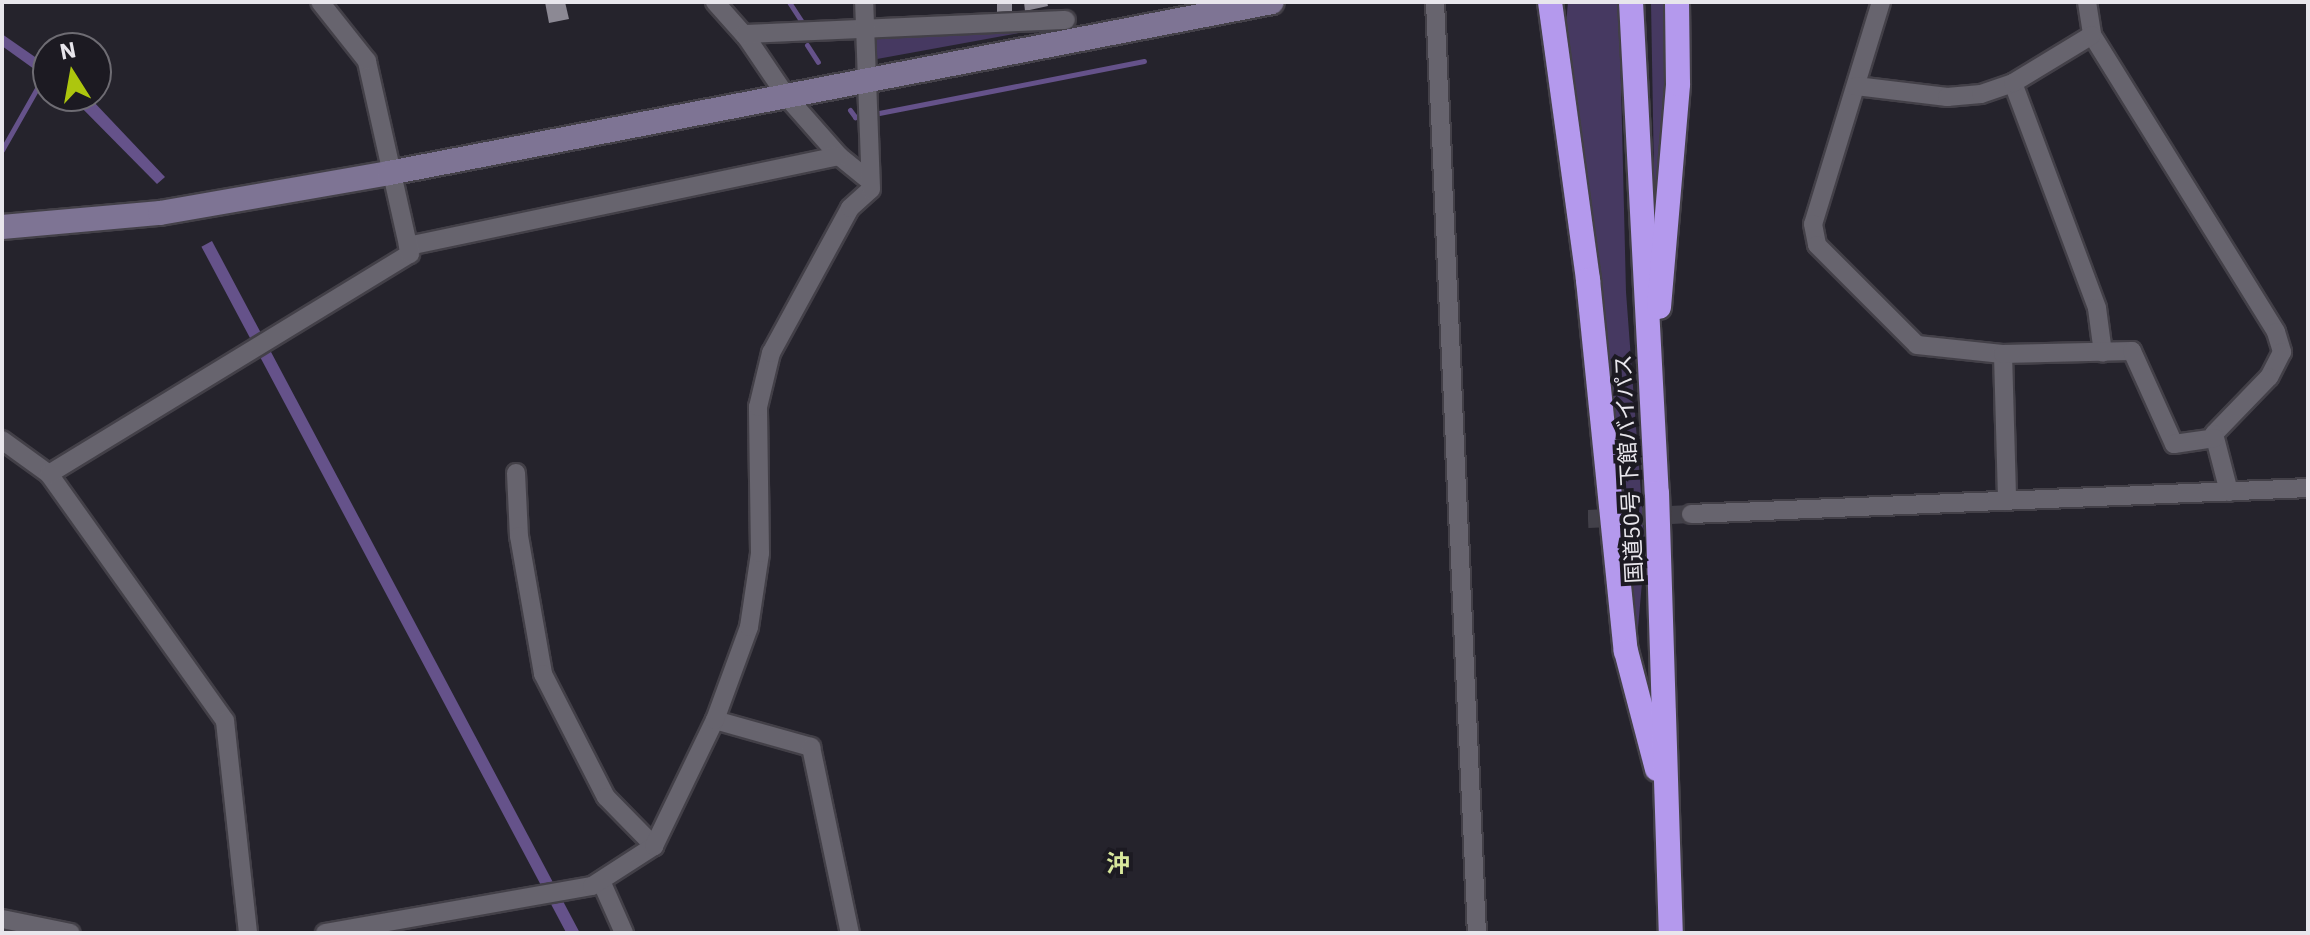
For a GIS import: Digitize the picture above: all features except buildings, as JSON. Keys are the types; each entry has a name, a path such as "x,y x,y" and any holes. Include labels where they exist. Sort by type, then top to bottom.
{"highway":[{"path":"1550,2 1588,280 1626,651 1667,802"},
{"name":"国道50号 下館バイパス","path":"1631,2 1651,398 1671,933"},
{"path":"1651,398 1678,84 1677,2"}],"street":[{"path":"49,474 410,254 389,173 380,100 367,61 320,2"},
{"path":"715,2 744,34 787,97 839,156 870,181"},
{"path":"325,933 383,928 556,893 601,881 654,846 715,720 749,627 760,553 758,407 771,353 850,208 871,189 864,2"},
{"path":"744,34 1066,21 1272,2"},
{"path":"1435,2 1477,933"},
{"path":"1881,2 1813,224 1817,245 1917,345 2003,354 2132,351 2174,444 2215,438"},
{"path":"2087,2 2092,35 2276,332 2282,352 2269,377 2229,415 2215,438 2229,492"},
{"path":"2,227 160,213 787,97 868,80 1066,21"},
{"path":"1856,86 1947,97 2013,83 2092,35"},
{"path":"2013,83 2097,308 2103,353"},
{"path":"408,246 839,156"},
{"path":"2003,354 2007,501"},
{"path":"2,440 49,474 225,721 248,933"},
{"path":"516,473 519,536 543,674 606,797 654,846"},
{"path":"1691,514 2308,488"},
{"path":"715,720 811,747 850,933"},
{"path":"601,881 624,933"},
{"path":"2,919 71,933"}],"shaded area":[{"path":"1568,2 1619,2 1626,292 1645,548 1636,651 1562,68"},
{"path":"1651,2 1670,2 1671,77 1655,233"},
{"path":"1052,27 877,59 876,35"},
{"path":"2,34 32,55 32,68 2,46"},
{"path":"86,112 103,112 165,177 157,184"},
{"path":"212,241 580,933 566,933 201,247"}],"waterway":[{"path":"789,2 802,22"},
{"path":"807,45 818,62"},
{"path":"879,113 1144,61"},
{"path":"2,150 32,97"},
{"path":"850,110 855,117 862,116"}],"tunnel":[{"path":"1588,519 1691,514"}],"district":[{"name":"沖","path":"1118,864"}]}
